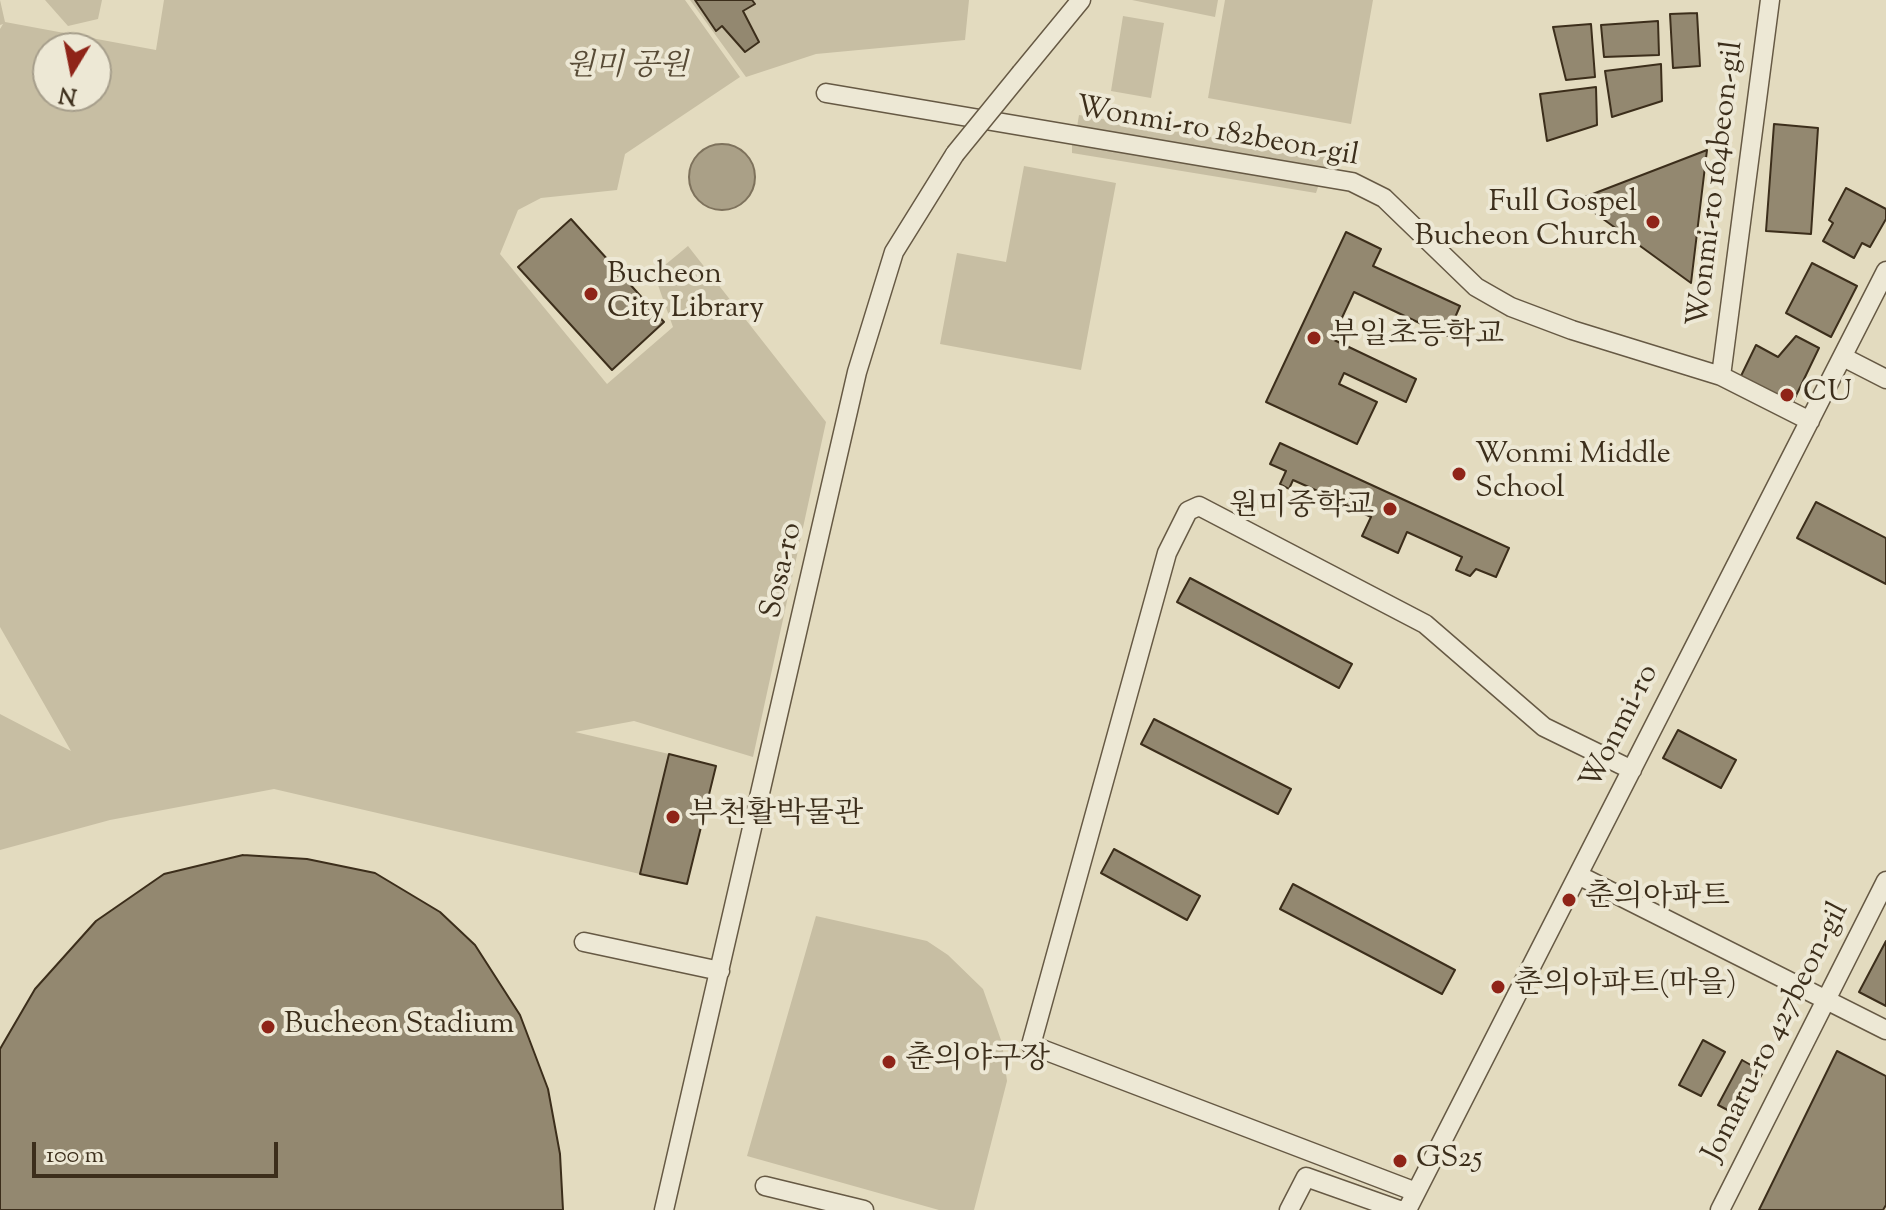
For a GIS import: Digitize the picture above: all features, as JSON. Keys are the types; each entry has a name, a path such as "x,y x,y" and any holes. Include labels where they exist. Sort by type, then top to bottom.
{"street":[{"name":"Sosa-ro","path":"664,1210 857,372 894,252 955,154 1081,0"},
{"name":"Wonmi-ro 164beon-gil","path":"1721,376 1770,0"},
{"name":"Wonmi-ro 182beon-gil","path":"826,93 1352,182 1384,198 1476,287 1511,307 1572,330 1721,376 1810,421"},
{"name":"Wonmi-ro","path":"1407,1210 1886,271"},
{"path":"1843,357 1886,379"},
{"path":"1416,1192 1031,1045 1167,553 1188,511 1199,506 1425,624 1544,727 1632,770"},
{"path":"1578,875 1886,1030"},
{"name":"Jomaru-ro 427beon-gil","path":"1720,1210 1886,881"},
{"path":"584,942 720,971"},
{"path":"1289,1210 1306,1177 1399,1210"},
{"path":"765,1186 864,1210"}],"green space":[{"name":"원미 공원","path":"0,0 5,22 59,32 32,32 32,112 112,112 112,42 156,50 164,0 685,0 740,77 625,154 617,190 541,198 518,210 500,254 607,384 673,327 654,274 688,246 826,422 753,757 634,721 575,732 669,754 640,874 274,789 110,820 0,850 0,714 71,751 0,627 0,29 3,24 0,25"},
{"path":"45,0 102,0 98,19 68,26"},
{"path":"690,0 969,0 965,40 816,54 746,77"},
{"path":"1132,0 1218,0 1215,17"},
{"path":"1225,0 1373,0 1351,124 1208,98"},
{"path":"1123,16 1164,23 1151,98 1111,91"},
{"path":"1079,115 1341,159 1338,170 1077,127"},
{"path":"1072,143 1319,184 1316,193 1072,153"},
{"path":"1024,166 1116,183 1081,370 940,344 957,253 1006,262"},
{"name":"춘의야구장","path":"816,916 927,941 948,955 983,989 1002,1043 1007,1081 974,1210 939,1210 747,1156"}],"shaded area":[{"path":"722,144 735,146 745,154 753,164 753,190 745,200 735,208 722,210 709,208 699,200 691,190 689,177 691,164 699,154 709,146"}],"building":[{"path":"695,0 752,0 755,4 743,11 759,42 745,52 722,26 716,31"},
{"path":"1697,13 1700,66 1673,68 1670,14"},
{"path":"1658,21 1659,55 1604,57 1601,25"},
{"path":"1591,24 1595,77 1566,80 1553,27"},
{"path":"1661,64 1662,101 1612,117 1605,71"},
{"path":"1596,87 1597,125 1547,141 1540,94"},
{"path":"1774,124 1818,128 1811,234 1766,231"},
{"name":"Full Gospel Bucheon Church","path":"1707,150 1691,283 1577,200"},
{"path":"1846,188 1886,209 1886,219 1870,247 1862,243 1854,258 1823,241 1833,223 1829,220"},
{"name":"Bucheon City Library","path":"571,219 664,322 612,370 518,267"},
{"name":"부일초등학교","path":"1346,232 1381,249 1373,266 1460,306 1447,336 1354,292 1332,339 1416,379 1406,402 1344,373 1339,384 1377,402 1357,444 1266,402"},
{"path":"1812,263 1857,286 1831,337 1786,313"},
{"path":"1796,336 1819,348 1792,404 1740,378 1756,345 1778,357"},
{"name":"원미중학교","path":"1280,443 1509,548 1496,577 1476,569 1470,576 1456,570 1462,557 1407,532 1398,553 1362,536 1371,517 1343,504 1340,512 1326,506 1331,497 1293,480 1289,489 1280,484 1286,471 1270,464"},
{"path":"1816,502 1886,538 1886,584 1797,538"},
{"path":"1190,578 1352,664 1339,688 1177,602"},
{"path":"1154,719 1291,789 1278,814 1141,744"},
{"path":"1678,730 1736,760 1721,788 1663,758"},
{"path":"669,754 716,766 687,884 640,874"},
{"path":"1114,849 1200,896 1187,920 1101,873"},
{"name":"Bucheon Stadium","path":"243,855 307,859 375,873 440,912 475,945 520,1015 548,1089 560,1154 563,1210 0,1210 0,1049 35,989 96,921 164,874"},
{"path":"1293,884 1455,970 1442,994 1280,909"},
{"path":"1886,941 1886,1006 1859,992"},
{"path":"1703,1040 1725,1052 1701,1096 1679,1085"},
{"path":"1837,1051 1886,1076 1886,1205 1883,1210 1759,1210"},
{"path":"1742,1060 1763,1072 1739,1116 1718,1105"}],"place":[{"name":"Full Gospel Bucheon Church","path":"1653,222"},
{"name":"Bucheon City Library","path":"591,294"},
{"name":"부일초등학교","path":"1314,338"},
{"name":"CU","path":"1787,395"},
{"name":"Wonmi Middle School","path":"1459,474"},
{"name":"원미중학교","path":"1390,509"},
{"name":"부천활박물관","path":"673,817"},
{"name":"춘의아파트","path":"1569,900"},
{"name":"춘의아파트(마을)","path":"1498,987"},
{"name":"Bucheon Stadium","path":"268,1027"},
{"name":"춘의야구장","path":"889,1062"},
{"name":"GS25","path":"1400,1161"}]}
